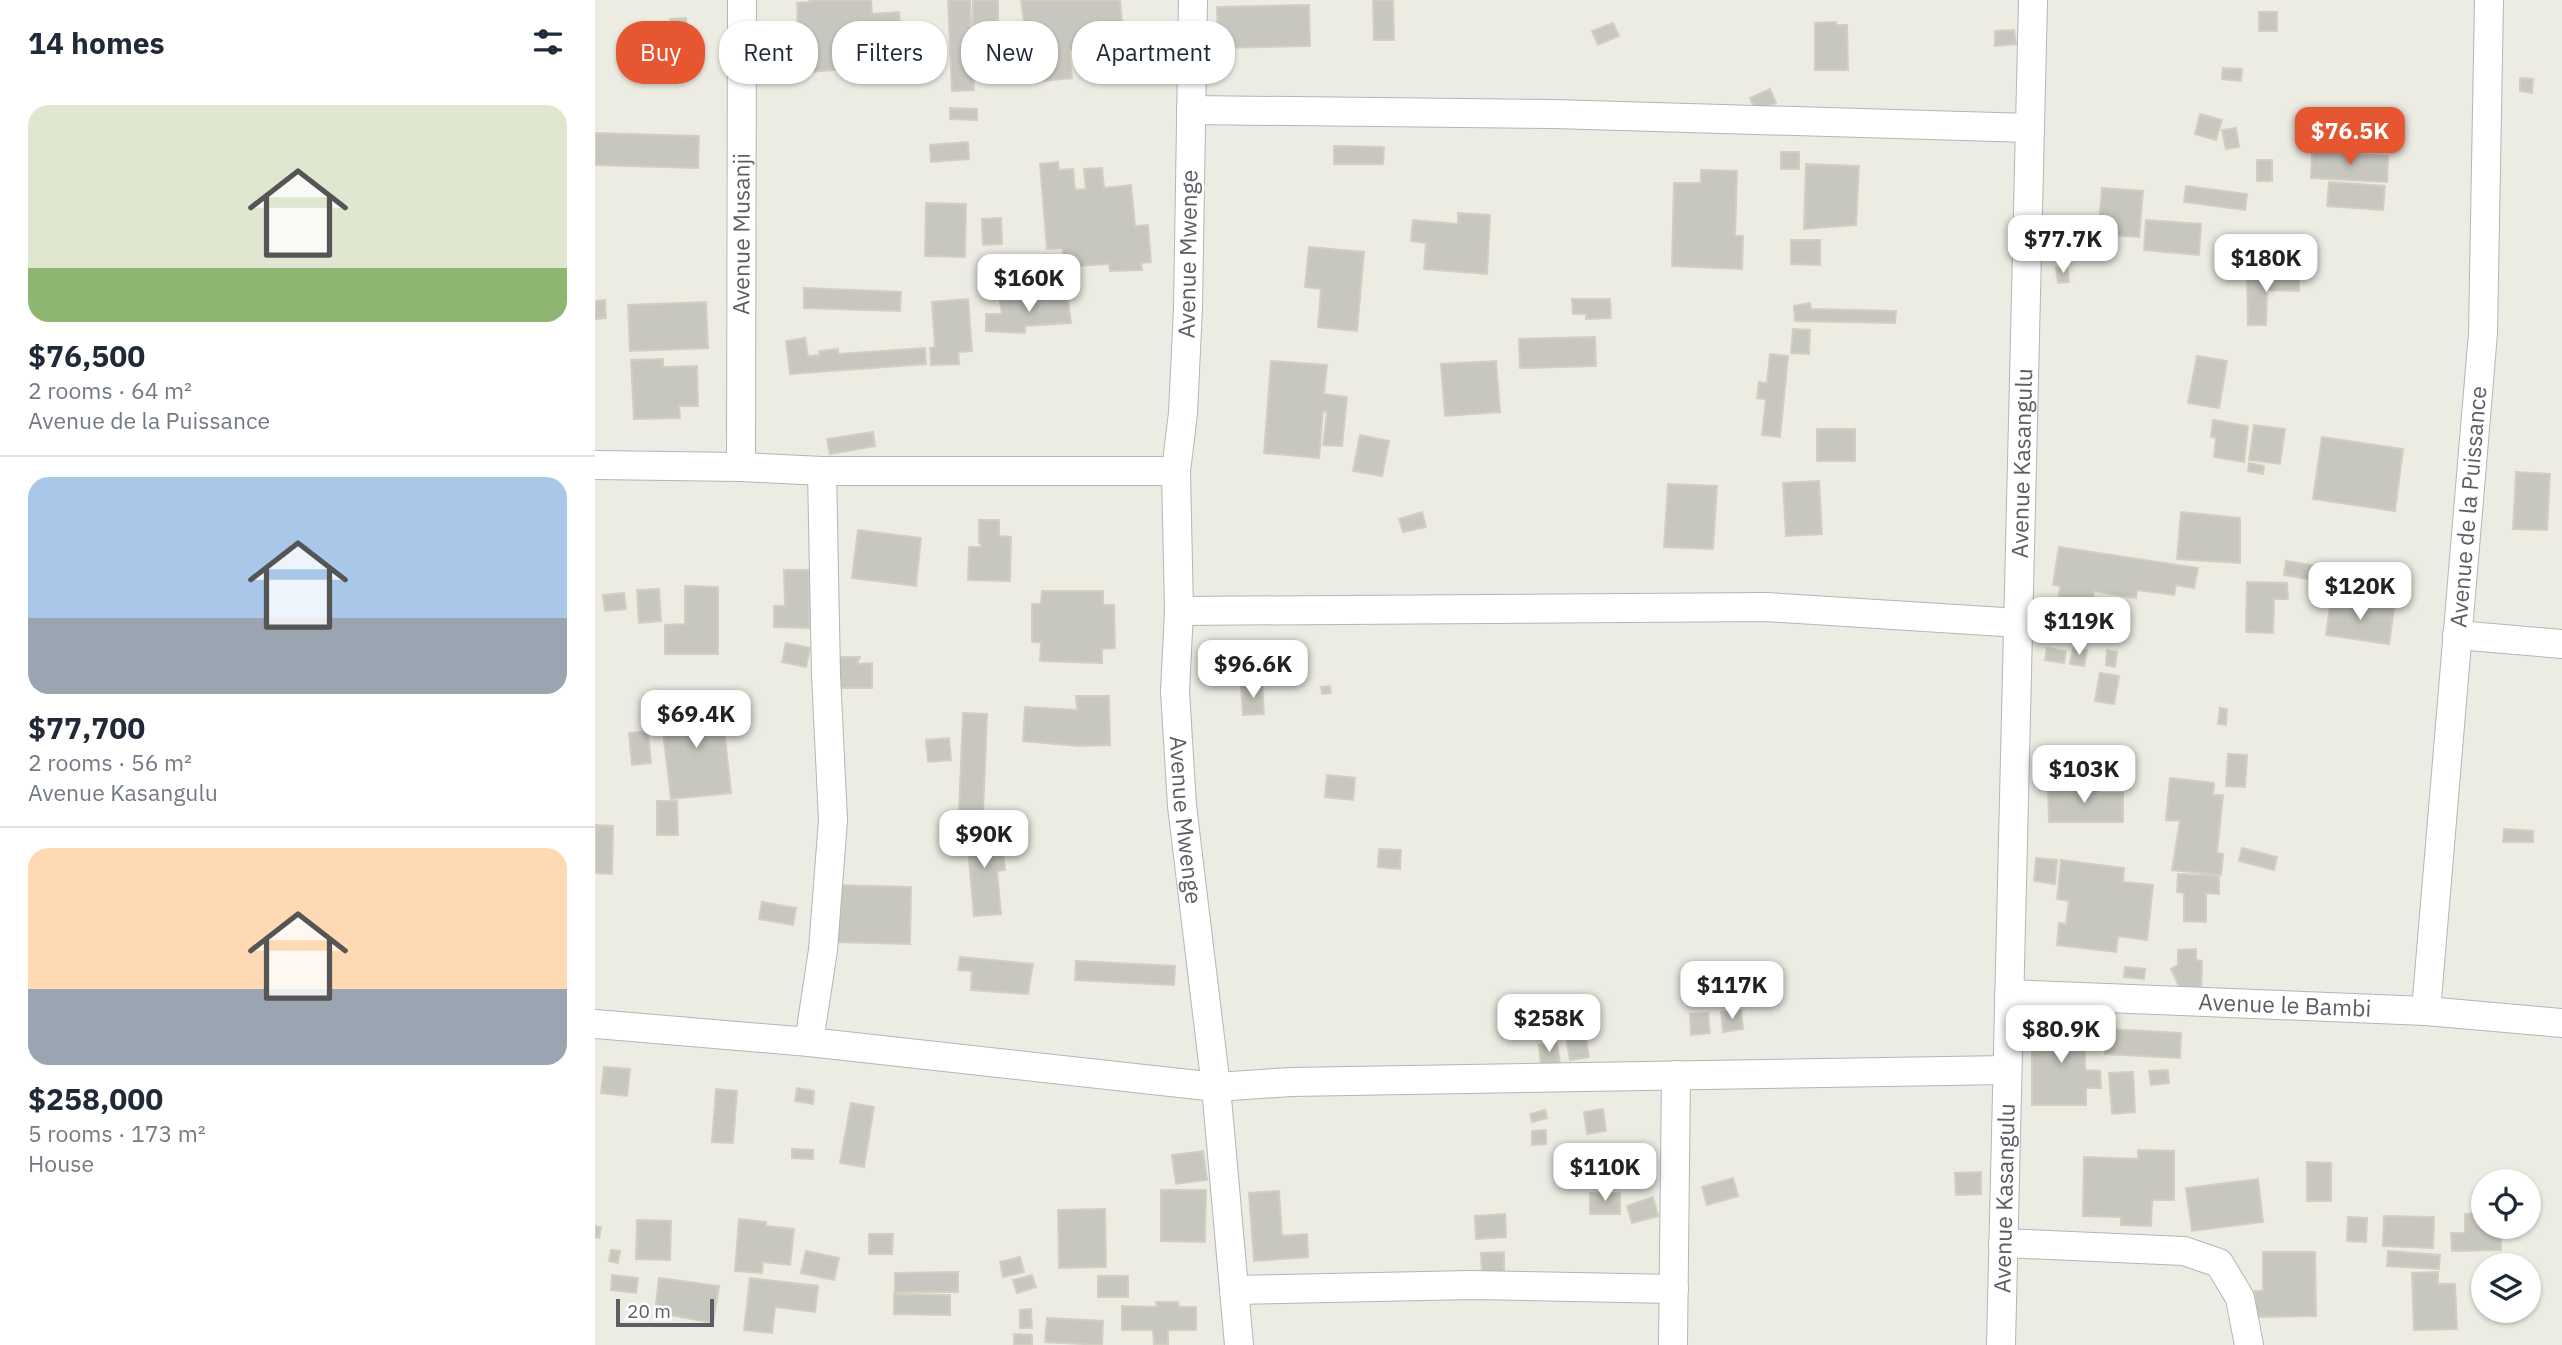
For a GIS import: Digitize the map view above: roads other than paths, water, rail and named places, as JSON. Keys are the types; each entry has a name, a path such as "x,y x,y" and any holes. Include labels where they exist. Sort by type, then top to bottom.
{"street":[{"name":"Avenue Musanji","path":"741,467 742,0"},
{"name":"Avenue Mwenge","path":"1193,0 1188,308 1183,413 1176,471 1179,611 1175,691 1182,806 1216,1087 1239,1345"},
{"name":"Avenue Kasangulu","path":"2001,1345 2033,0"},
{"name":"Avenue de la Puissance","path":"2426,1012 2483,333 2489,0"},
{"path":"1191,110 1554,114 2030,128"},
{"path":"595,465 822,471 1176,471"},
{"path":"809,1042 823,950 833,820 826,675 822,471"},
{"path":"1179,611 1766,607 2019,623"},
{"path":"2457,635 2562,644"},
{"name":"Avenue le Bambi","path":"2009,994 2426,1012 2562,1023"},
{"path":"595,1024 809,1042 1216,1087 1291,1082 2007,1070"},
{"path":"1673,1345 1676,1075"},
{"path":"2003,1243 2184,1251 2219,1263 2240,1298 2249,1345"},
{"path":"1234,1290 1471,1285 1674,1289"}]}
